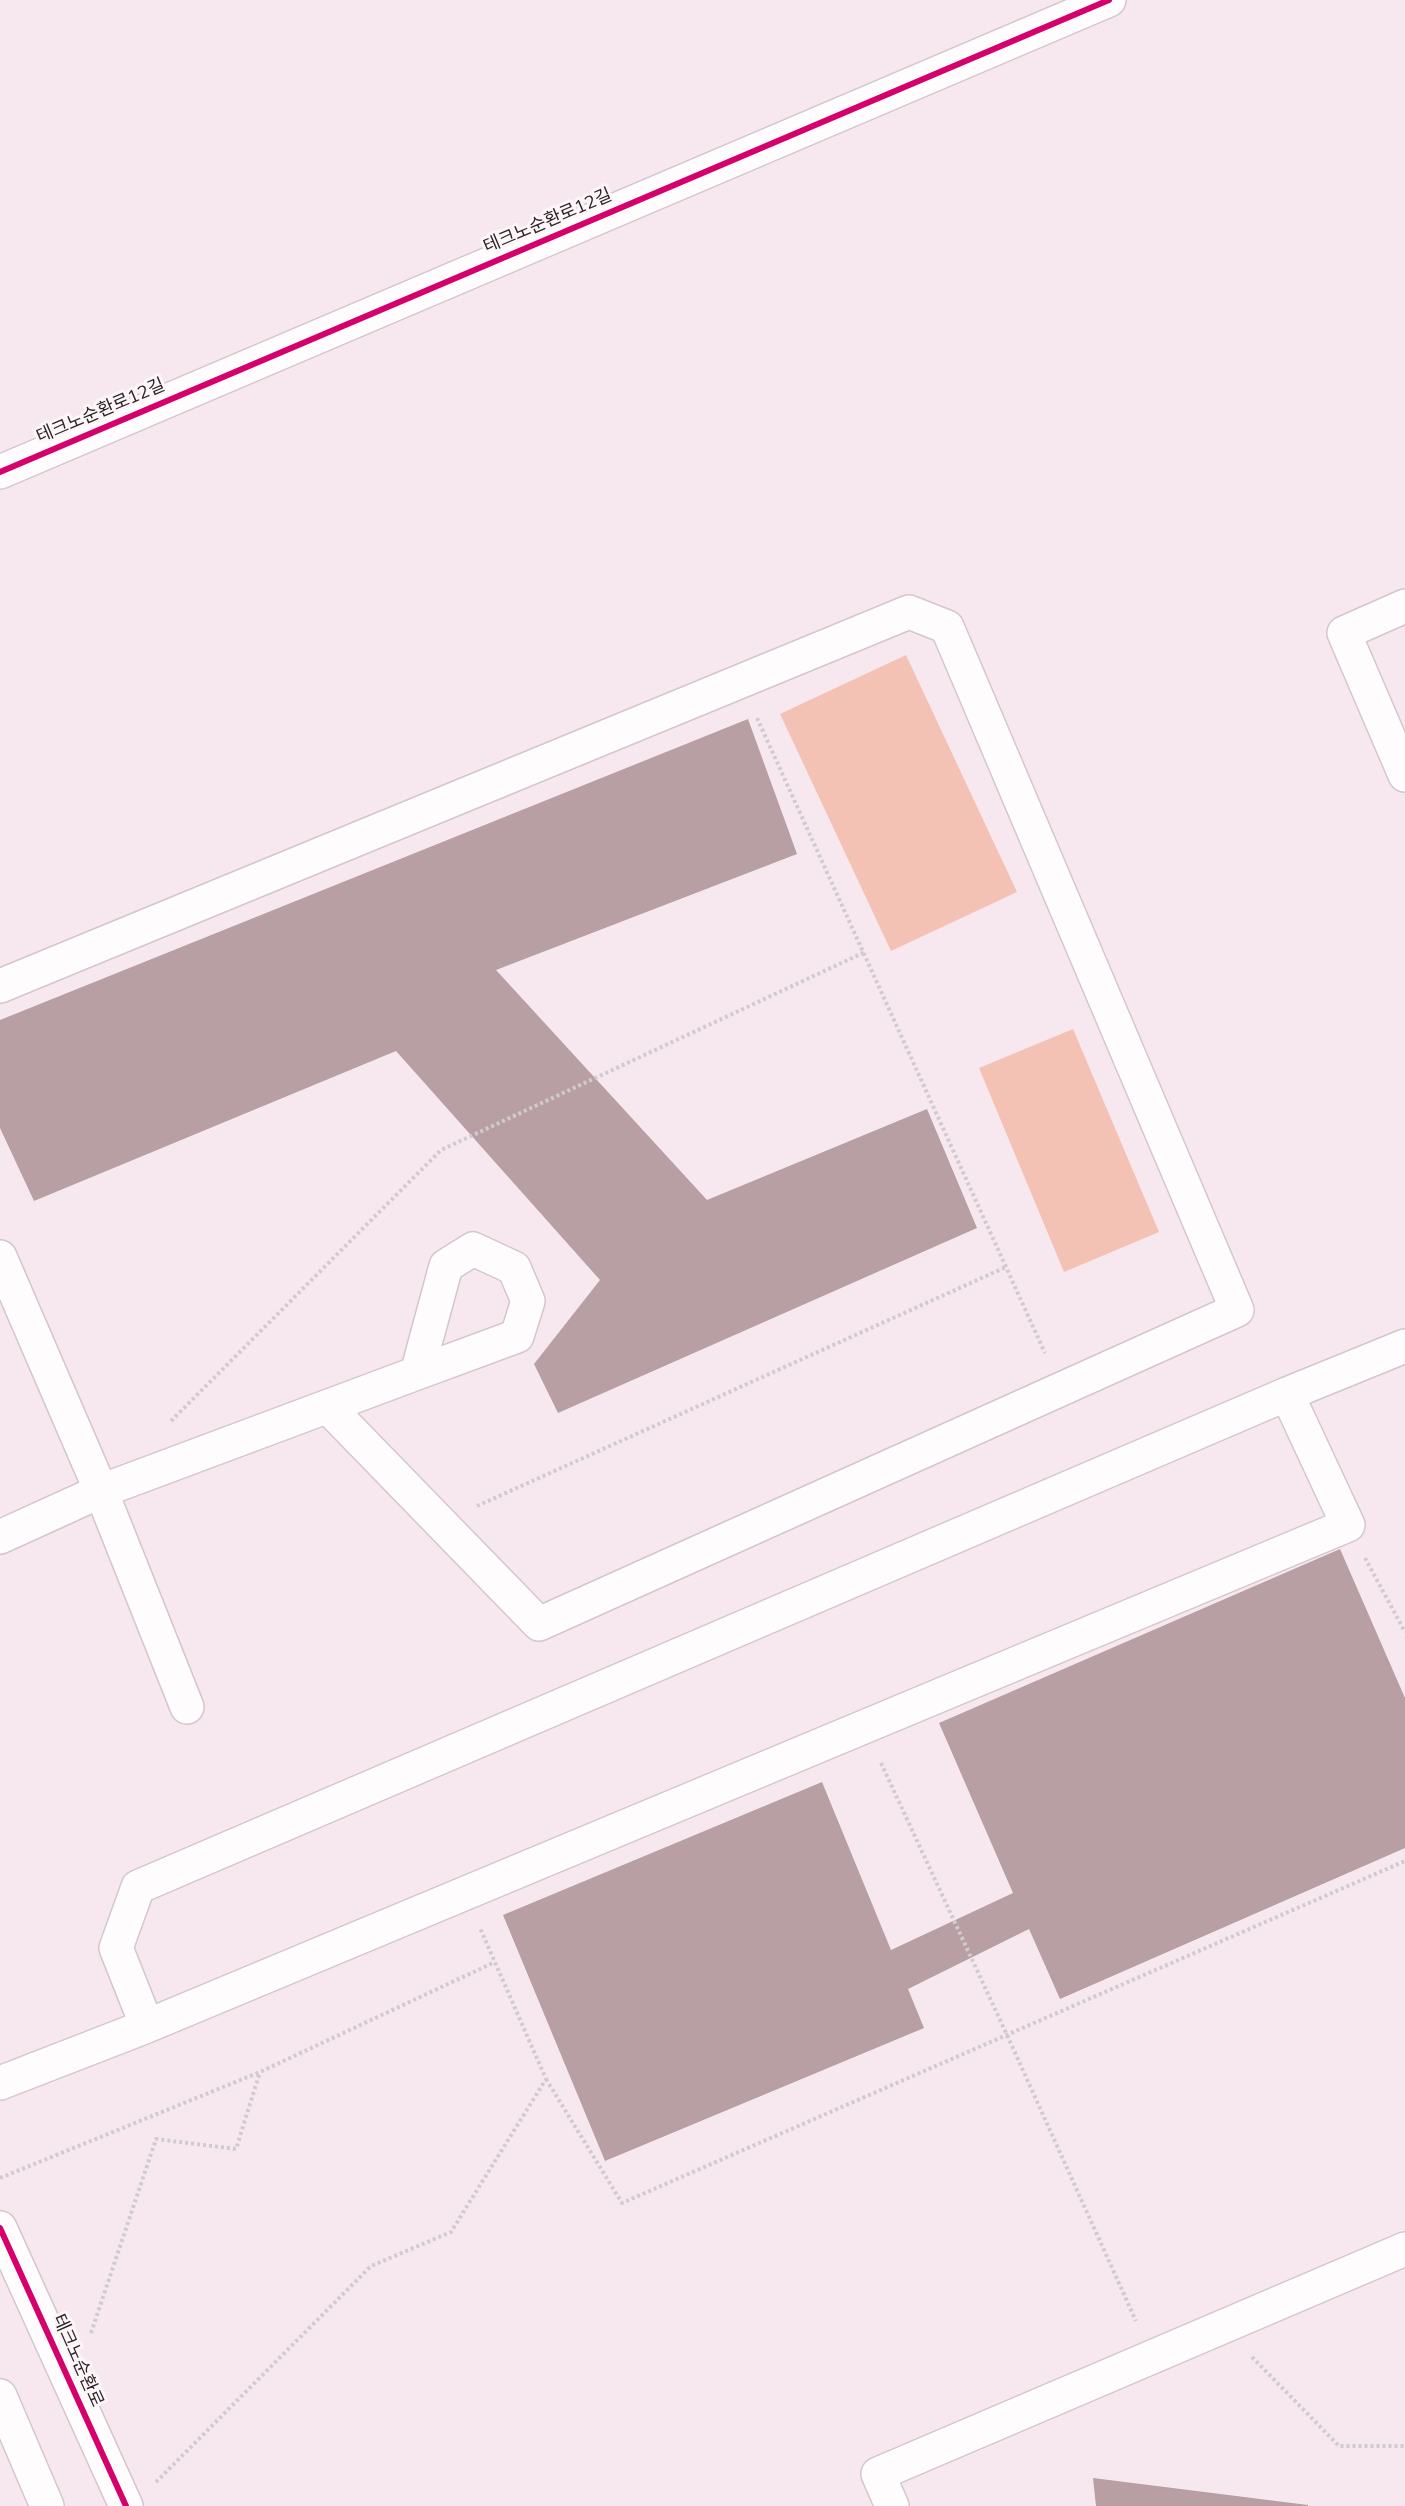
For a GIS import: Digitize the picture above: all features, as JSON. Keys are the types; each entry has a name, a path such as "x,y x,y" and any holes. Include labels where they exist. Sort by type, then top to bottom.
{"street":[{"name":"테크노순환로12길","path":"0,472 1109,0"},
{"path":"1405,606 1344,633 1405,775"},
{"path":"0,986 909,612 947,627 1237,1310 539,1624 328,1407"},
{"path":"0,1257 101,1491 187,1707"},
{"path":"147,2026 116,1948 138,1887 1287,1394 1405,1346"},
{"path":"0,1537 101,1491 417,1374"},
{"path":"0,2083 147,2026 1348,1525 1287,1394"},
{"name":"테크노순환로","path":"0,2228 73,2388 138,2498"},
{"path":"892,2506 878,2474 1405,2249"},
{"path":"0,2396 47,2506"}],"path":[{"path":"740,682 865,952 1062,1389"},
{"path":"167,1425 441,1150 865,952"},
{"path":"440,1522 1006,1267"},
{"path":"1348,1525 1405,1632"},
{"path":"864,1727 1007,2034 1152,2357"},
{"path":"465,1894 546,2079 622,2203 1405,1861"},
{"path":"0,2178 260,2072 495,1962"},
{"path":"73,2388 156,2139 236,2149 260,2072"},
{"path":"138,2498 371,2266 452,2232 546,2079"},
{"path":"1222,2327 1339,2446 1405,2446"}],"shaded area":[{"path":"906,655 1017,892 891,951 780,714"},
{"path":"1073,1029 1159,1232 1064,1272 979,1068"}],"building":[{"path":"748,719 797,854 496,970 707,1200 927,1109 977,1228 558,1413 534,1364 600,1280 396,1051 34,1201 0,1128 0,1020"},
{"path":"1340,1549 1405,1698 1405,1848 1060,1999 1029,1929 908,1989 924,2028 605,2161 503,1915 822,1782 891,1950 1013,1893 939,1723"},
{"path":"1093,2478 1308,2505 1308,2506 1096,2506"}],"cycle path":[{"path":"0,472 1109,0"},
{"path":"0,2228 126,2506"}]}
